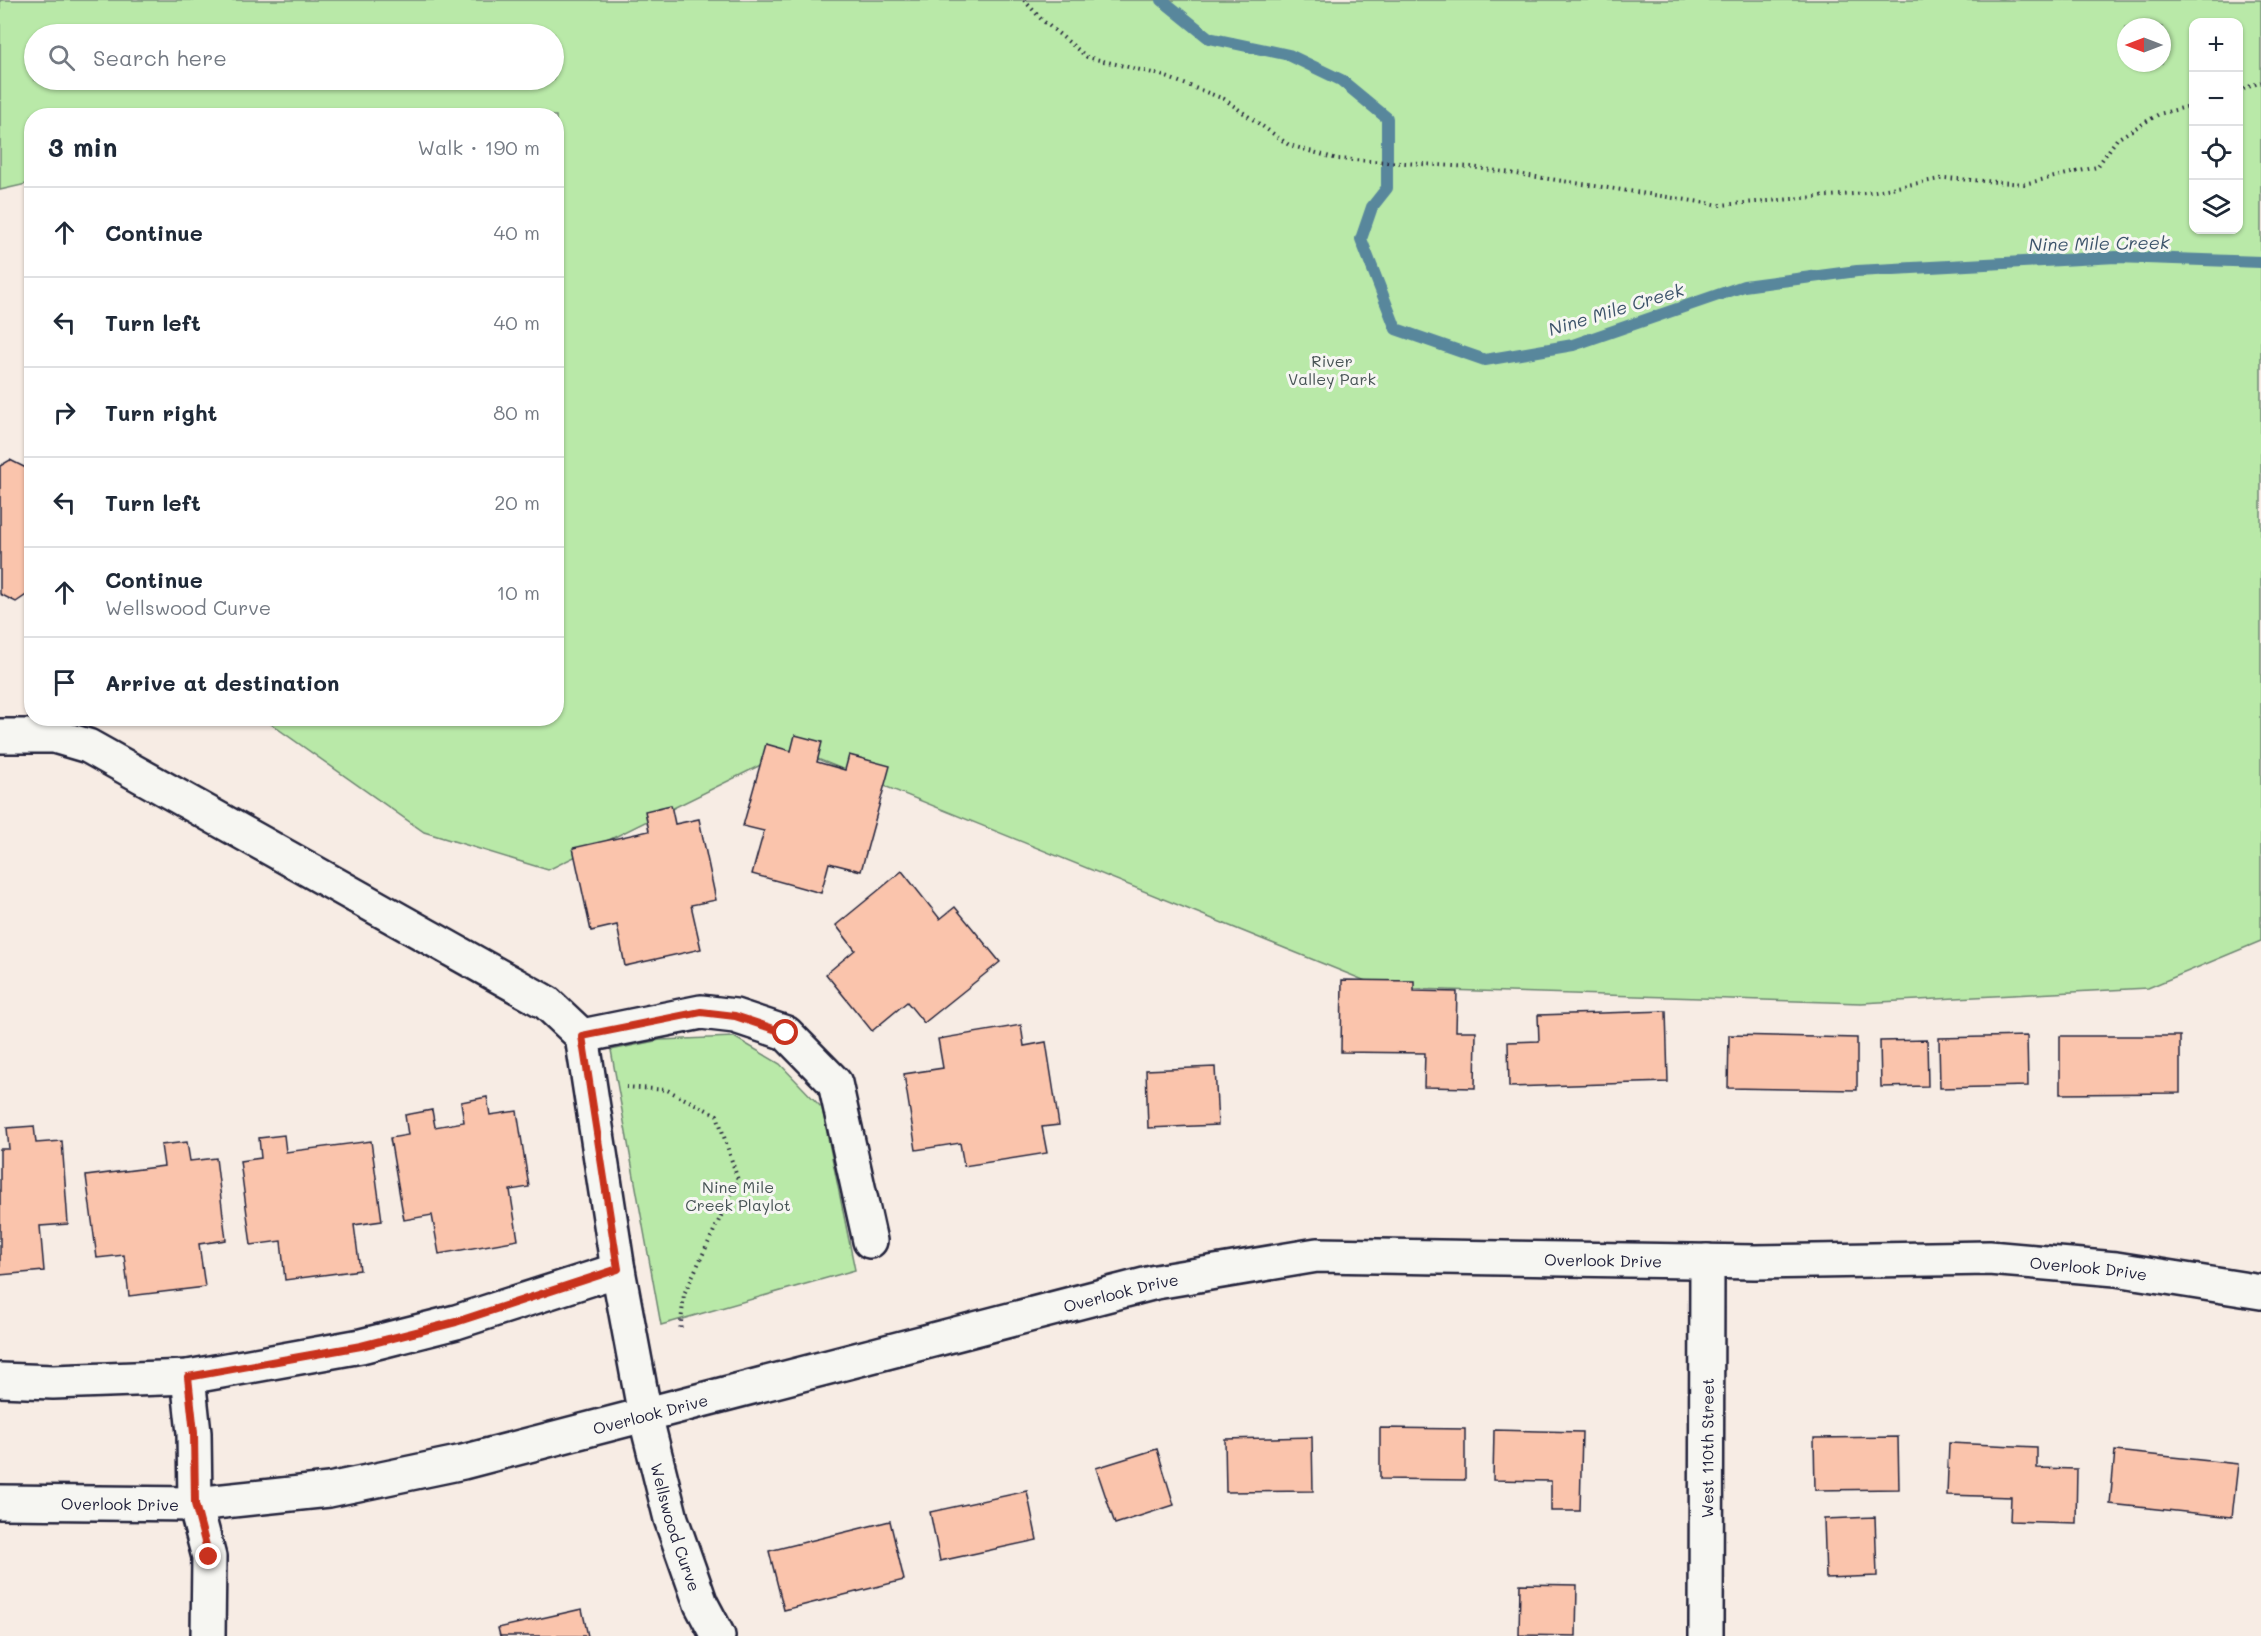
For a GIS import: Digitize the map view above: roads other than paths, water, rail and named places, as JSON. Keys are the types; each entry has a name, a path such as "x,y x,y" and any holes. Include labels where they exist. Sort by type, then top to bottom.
{"street":[{"path":"0,736 54,736 88,746 546,1004 582,1036 701,1012 735,1016 786,1033 835,1083 870,1241"},
{"name":"Wellswood Curve","path":"582,1036 618,1269 645,1415 671,1519 700,1604 718,1636"},
{"name":"Overlook Drive","path":"0,1502 195,1504 329,1490 463,1461 1156,1282 1317,1255 1707,1261 1989,1258 2116,1269 2261,1292"},
{"name":"West 110th Street","path":"1706,1636 1707,1261"},
{"path":"0,1380 53,1382 188,1377 361,1346 456,1322 618,1269"},
{"path":"188,1377 194,1433 195,1504 209,1557 208,1636"}],"waterway":[{"name":"Nine Mile Creek","path":"1162,0 1209,38 1289,55 1341,80 1387,118 1387,188 1372,207 1361,239 1396,329 1485,360 1573,345 1744,286 1857,271 2116,257 2261,262"}],"park label":[{"name":"River Valley Park","path":"1332,369"},
{"name":"Nine Mile Creek Playlot","path":"738,1195"}]}
